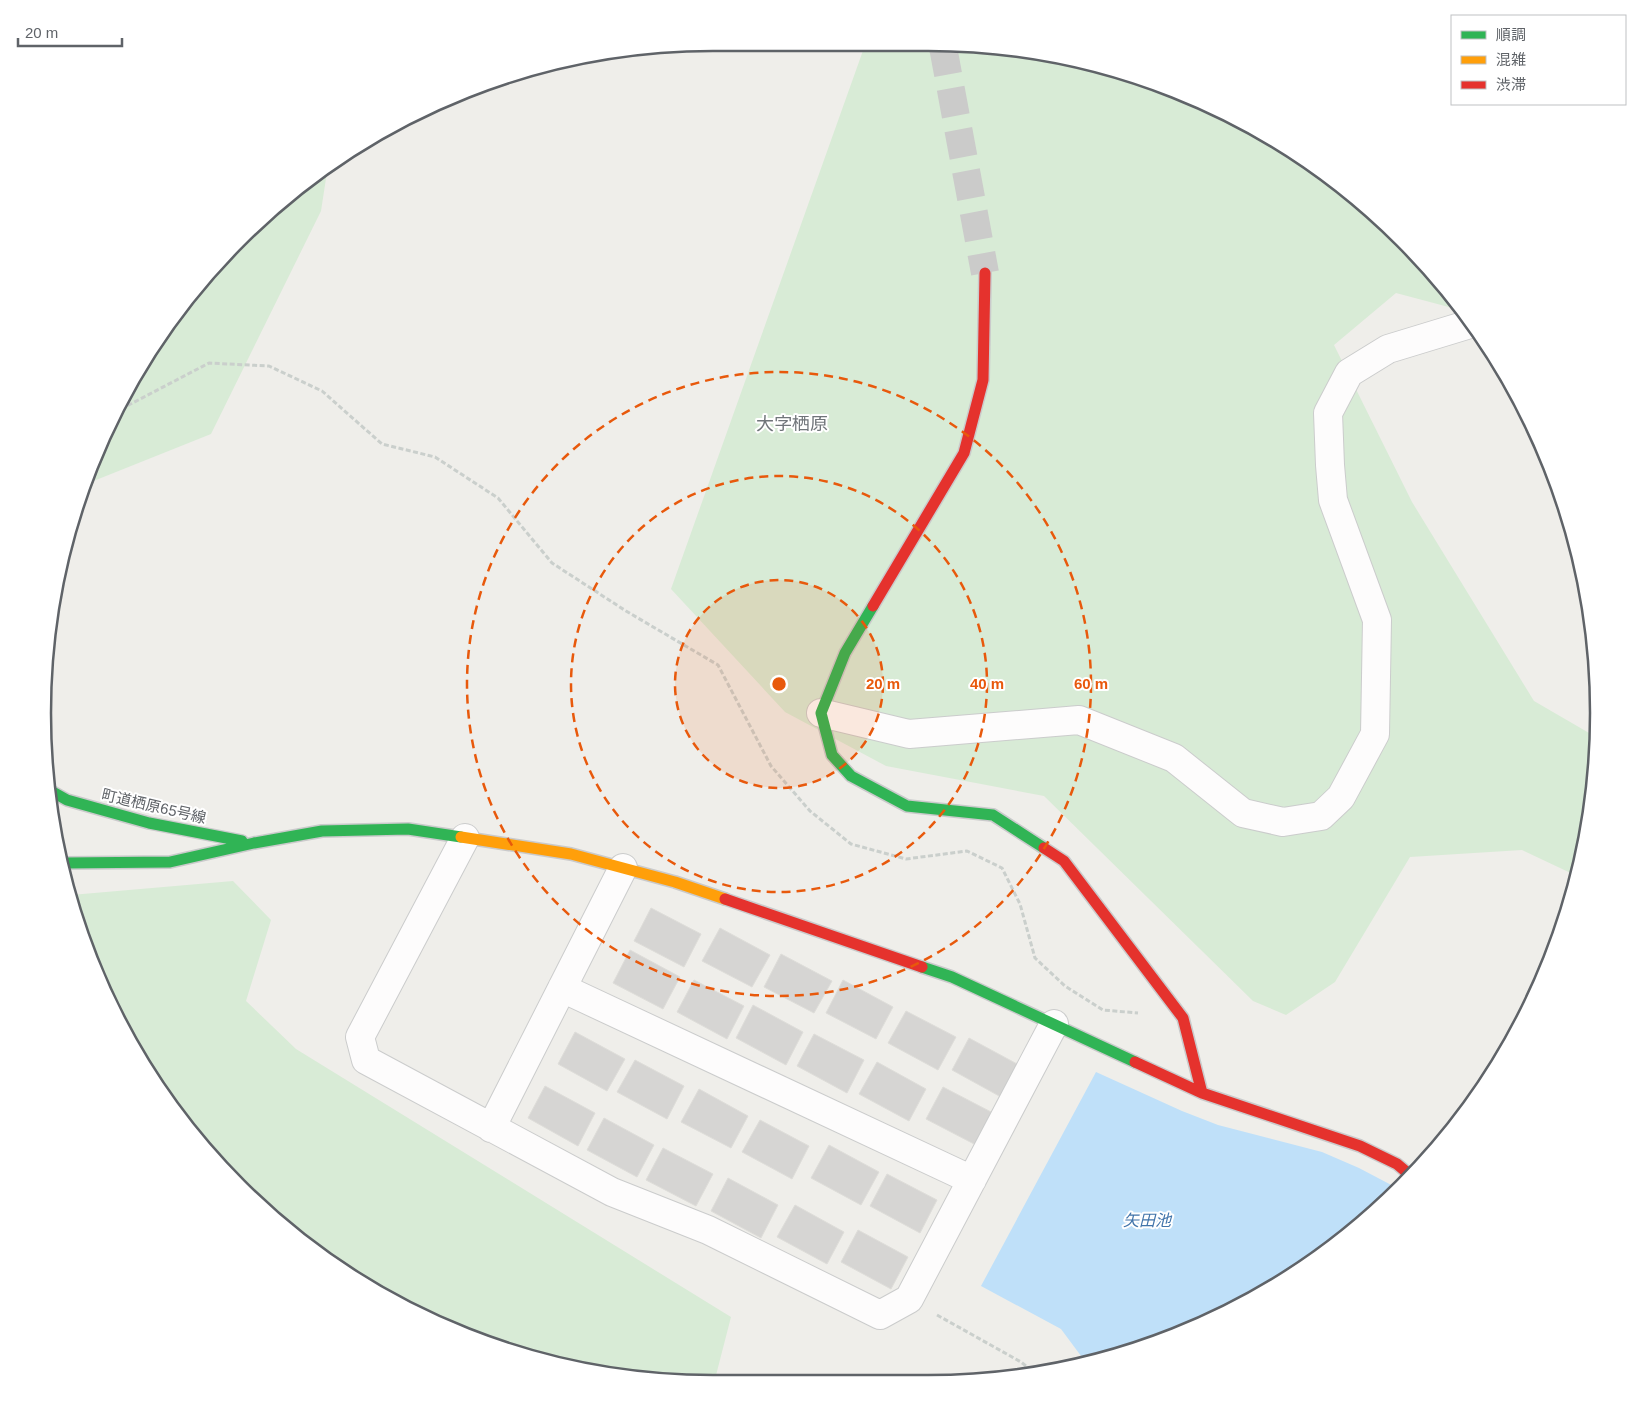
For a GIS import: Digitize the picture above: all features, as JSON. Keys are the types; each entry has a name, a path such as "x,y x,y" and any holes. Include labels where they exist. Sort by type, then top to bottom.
{"street":[{"path":"985,273 983,380 964,454 844,653 821,713 832,755 851,776 907,806 993,815 1064,861 1183,1018 1202,1093"},
{"path":"821,713 909,734 1079,720 1174,758 1244,812 1283,822 1321,816 1342,797 1375,734 1377,620 1333,500 1328,413 1349,373 1388,349 1464,326"},
{"name":"町道栖原65号線","path":"57,794 68,800 149,823 254,843"},
{"path":"69,863 170,862 254,843 322,831 408,829 571,854 675,882 952,977 1202,1093 1360,1146 1397,1164 1405,1171"},
{"path":"465,838 360,1037 366,1060 612,1192 708,1230 880,1315 909,1299 1054,1024"},
{"path":"491,1128 623,868"},
{"path":"562,988 972,1180"}],"path":[{"path":"127,406 209,363 268,366 322,391 382,444 436,457 498,498 552,563 626,611 718,665 771,766 810,811 851,844 906,859 967,851 1002,868 1020,904 1035,958 1065,986 1103,1010 1183,1018"},
{"path":"909,1299 1026,1367"}],"green space":[{"path":"863,51 928,51 1014,57 1057,64 1141,86 1221,119 1296,163 1331,188 1396,245 1451,308 1396,293 1334,345 1412,502 1534,701 1589,733 1584,799 1570,873 1522,850 1410,857 1335,982 1286,1015 1253,1001 1044,796 886,766 785,712 671,589"},
{"path":"326,176 321,211 211,434 94,481 119,420 163,345 188,310 245,245 277,215"},
{"path":"233,881 271,920 246,1001 296,1049 731,1317 716,1375 627,1369 584,1362 500,1340 420,1307 345,1263 310,1238 277,1211 215,1149 163,1081 119,1006 86,926 77,894"}],"water":[{"name":"矢田池","path":"1096,1072 1182,1111 1218,1125 1322,1152 1392,1185 1331,1238 1259,1286 1221,1307 1181,1324 1141,1340 1099,1352 1081,1356 1061,1329 981,1286"}],"building":[{"path":"651,908 701,934 684,967 634,941"},
{"path":"720,928 770,955 752,987 702,961"},
{"path":"630,950 680,977 663,1009 613,983"},
{"path":"781,954 832,981 814,1013 764,987"},
{"path":"694,980 744,1006 727,1039 677,1012"},
{"path":"843,980 893,1007 876,1039 826,1013"},
{"path":"753,1005 803,1032 786,1065 736,1038"},
{"path":"906,1011 956,1037 938,1070 888,1043"},
{"path":"575,1032 625,1059 607,1091 558,1064"},
{"path":"814,1034 864,1060 847,1093 797,1066"},
{"path":"969,1038 1019,1065 1001,1097 952,1070"},
{"path":"635,1060 684,1086 667,1119 617,1092"},
{"path":"877,1062 926,1089 909,1121 859,1094"},
{"path":"545,1086 595,1113 578,1146 528,1118"},
{"path":"943,1087 993,1113 976,1145 926,1119"},
{"path":"699,1089 748,1116 731,1148 681,1122"},
{"path":"604,1118 654,1145 637,1177 587,1150"},
{"path":"760,1120 809,1146 792,1179 742,1152"},
{"path":"829,1145 879,1172 861,1205 811,1178"},
{"path":"663,1148 713,1174 696,1206 646,1180"},
{"path":"887,1174 937,1200 920,1233 870,1206"},
{"path":"728,1178 778,1205 761,1238 711,1211"},
{"path":"795,1205 844,1232 827,1264 777,1237"},
{"path":"858,1230 908,1257 891,1289 841,1262"}],"tunnel":[{"path":"944,52 985,273"}],"traffic: fast":[{"path":"873,606 845,653 821,713 832,755 851,776 907,806 993,815 1044,848"},
{"path":"57,794 67,800 149,823 242,841"},
{"path":"69,863 170,862 254,843 322,831 408,829 461,837"},
{"path":"922,967 952,977 1135,1062"}],"traffic: slow":[{"path":"461,837 571,854 675,882 725,899"}],"traffic: jam":[{"path":"873,606 964,453 983,380 985,273"},
{"path":"1044,848 1064,861 1183,1018 1202,1093"},
{"path":"725,899 922,967"},
{"path":"1135,1062 1202,1093 1360,1146 1397,1164 1405,1171"}],"district":[{"name":"大字栖原","path":"792,424"}]}
